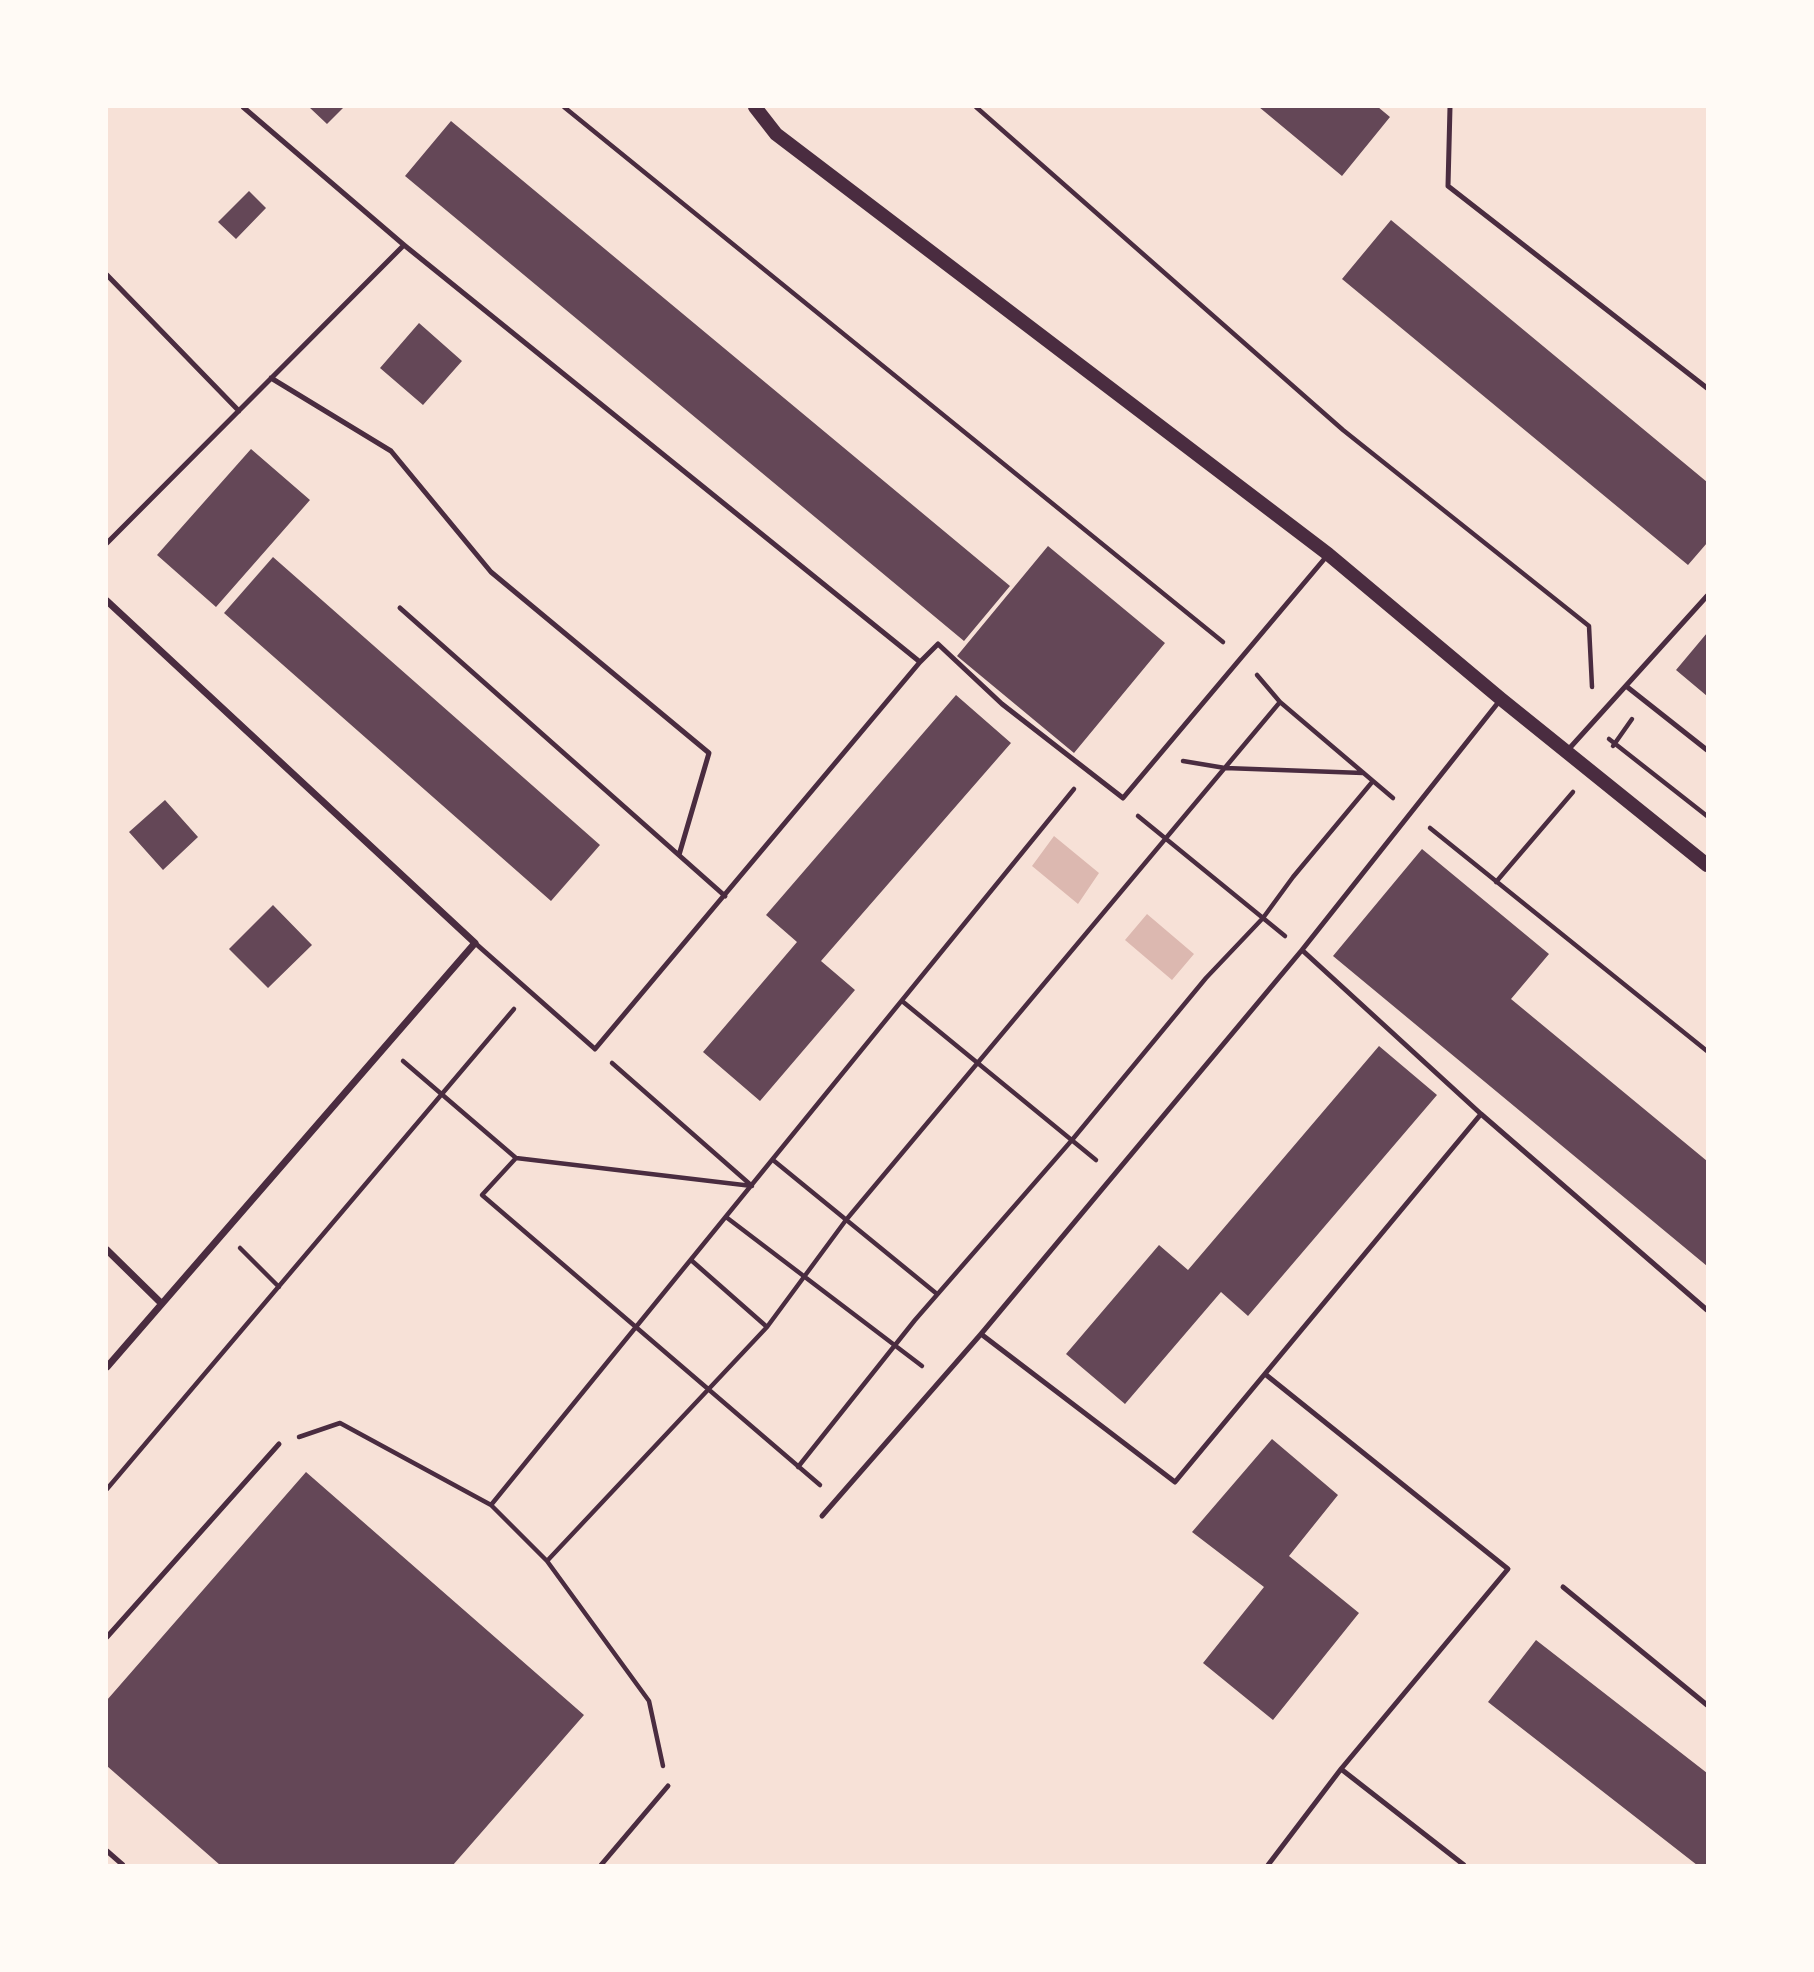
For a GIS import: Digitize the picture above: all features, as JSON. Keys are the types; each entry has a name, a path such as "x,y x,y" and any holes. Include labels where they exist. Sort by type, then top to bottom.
{"main road":[{"path":"755,107 776,134 1328,554 1501,699 1707,864"}],"street":[{"path":"107,601 475,943 107,1367"},
{"path":"107,1250 161,1303"}],"lane":[{"path":"243,107 404,245 920,662"},
{"path":"1450,107 1448,186 1707,388"},
{"path":"107,543 404,245"},
{"path":"107,275 239,411"},
{"path":"271,378 391,451 491,572 709,753 679,855"},
{"path":"475,943 595,1049 920,662 938,644 1002,704 1123,798 1328,554"},
{"path":"1567,751 1707,596"},
{"path":"400,608 725,896"},
{"path":"1626,686 1707,750"},
{"path":"822,1516 938,1380 981,1334 1302,950 1501,699"},
{"path":"1302,950 1481,1114 1707,1310"},
{"path":"981,1334 1175,1482 1481,1114"},
{"path":"1265,1374 1508,1569 1341,1769 1268,1865"},
{"path":"107,1637 279,1444"},
{"path":"1563,1587 1707,1705"},
{"path":"1341,1769 1464,1865"},
{"path":"601,1865 668,1786"},
{"path":"107,1851 123,1865"}],"path":[{"path":"564,107 1242,657 1280,702 1373,781 1707,1051"},
{"path":"976,107 1343,430 1589,626 1593,722 1614,744 1707,816"},
{"path":"547,1561 767,1326 846,1220 1280,702"},
{"path":"1496,882 1614,744"},
{"path":"1158,757 1225,768 1364,773"},
{"path":"516,1158 482,1195 798,1467 937,1294 1072,1140 1206,978 1263,918 1293,877 1373,781"},
{"path":"491,1505 1078,785"},
{"path":"1137,815 1302,950"},
{"path":"107,1489 529,990"},
{"path":"902,1001 1114,1174"},
{"path":"386,1047 444,1093 516,1158 751,1186"},
{"path":"595,1049 751,1186"},
{"path":"773,1160 937,1294"},
{"path":"726,1217 898,1345 938,1380"},
{"path":"223,1232 279,1287"},
{"path":"691,1260 767,1326"},
{"path":"279,1444 340,1423 491,1505 547,1561 649,1701 668,1786"}],"shaded area":[{"path":"1054,836 1099,873 1078,904 1032,866"},
{"path":"1147,914 1194,954 1172,980 1125,940"}],"building":[{"path":"309,107 344,107 327,124"},
{"path":"1259,107 1378,107 1390,117 1342,176"},
{"path":"451,121 1010,586 964,641 405,176"},
{"path":"249,191 266,208 236,239 218,222"},
{"path":"1391,220 1707,482 1707,543 1688,565 1342,279"},
{"path":"419,323 462,361 423,405 380,368"},
{"path":"251,449 310,500 216,607 157,555"},
{"path":"1048,546 1165,643 1074,753 957,656"},
{"path":"273,557 600,845 551,901 224,613"},
{"path":"1707,633 1707,696 1676,670"},
{"path":"956,695 1011,743 821,961 855,990 760,1101 703,1052 797,942 766,915"},
{"path":"165,800 198,837 163,870 129,832"},
{"path":"1422,849 1549,954 1511,999 1707,1161 1707,1266 1333,956"},
{"path":"273,905 312,945 268,988 229,949"},
{"path":"1379,1046 1437,1095 1248,1316 1221,1292 1125,1404 1066,1354 1159,1245 1188,1270"},
{"path":"1272,1439 1338,1495 1289,1556 1359,1613 1273,1720 1203,1663 1264,1587 1192,1532"},
{"path":"306,1472 584,1715 453,1865 220,1865 107,1766 107,1700"},
{"path":"1536,1640 1707,1773 1707,1865 1697,1865 1488,1702"}]}
